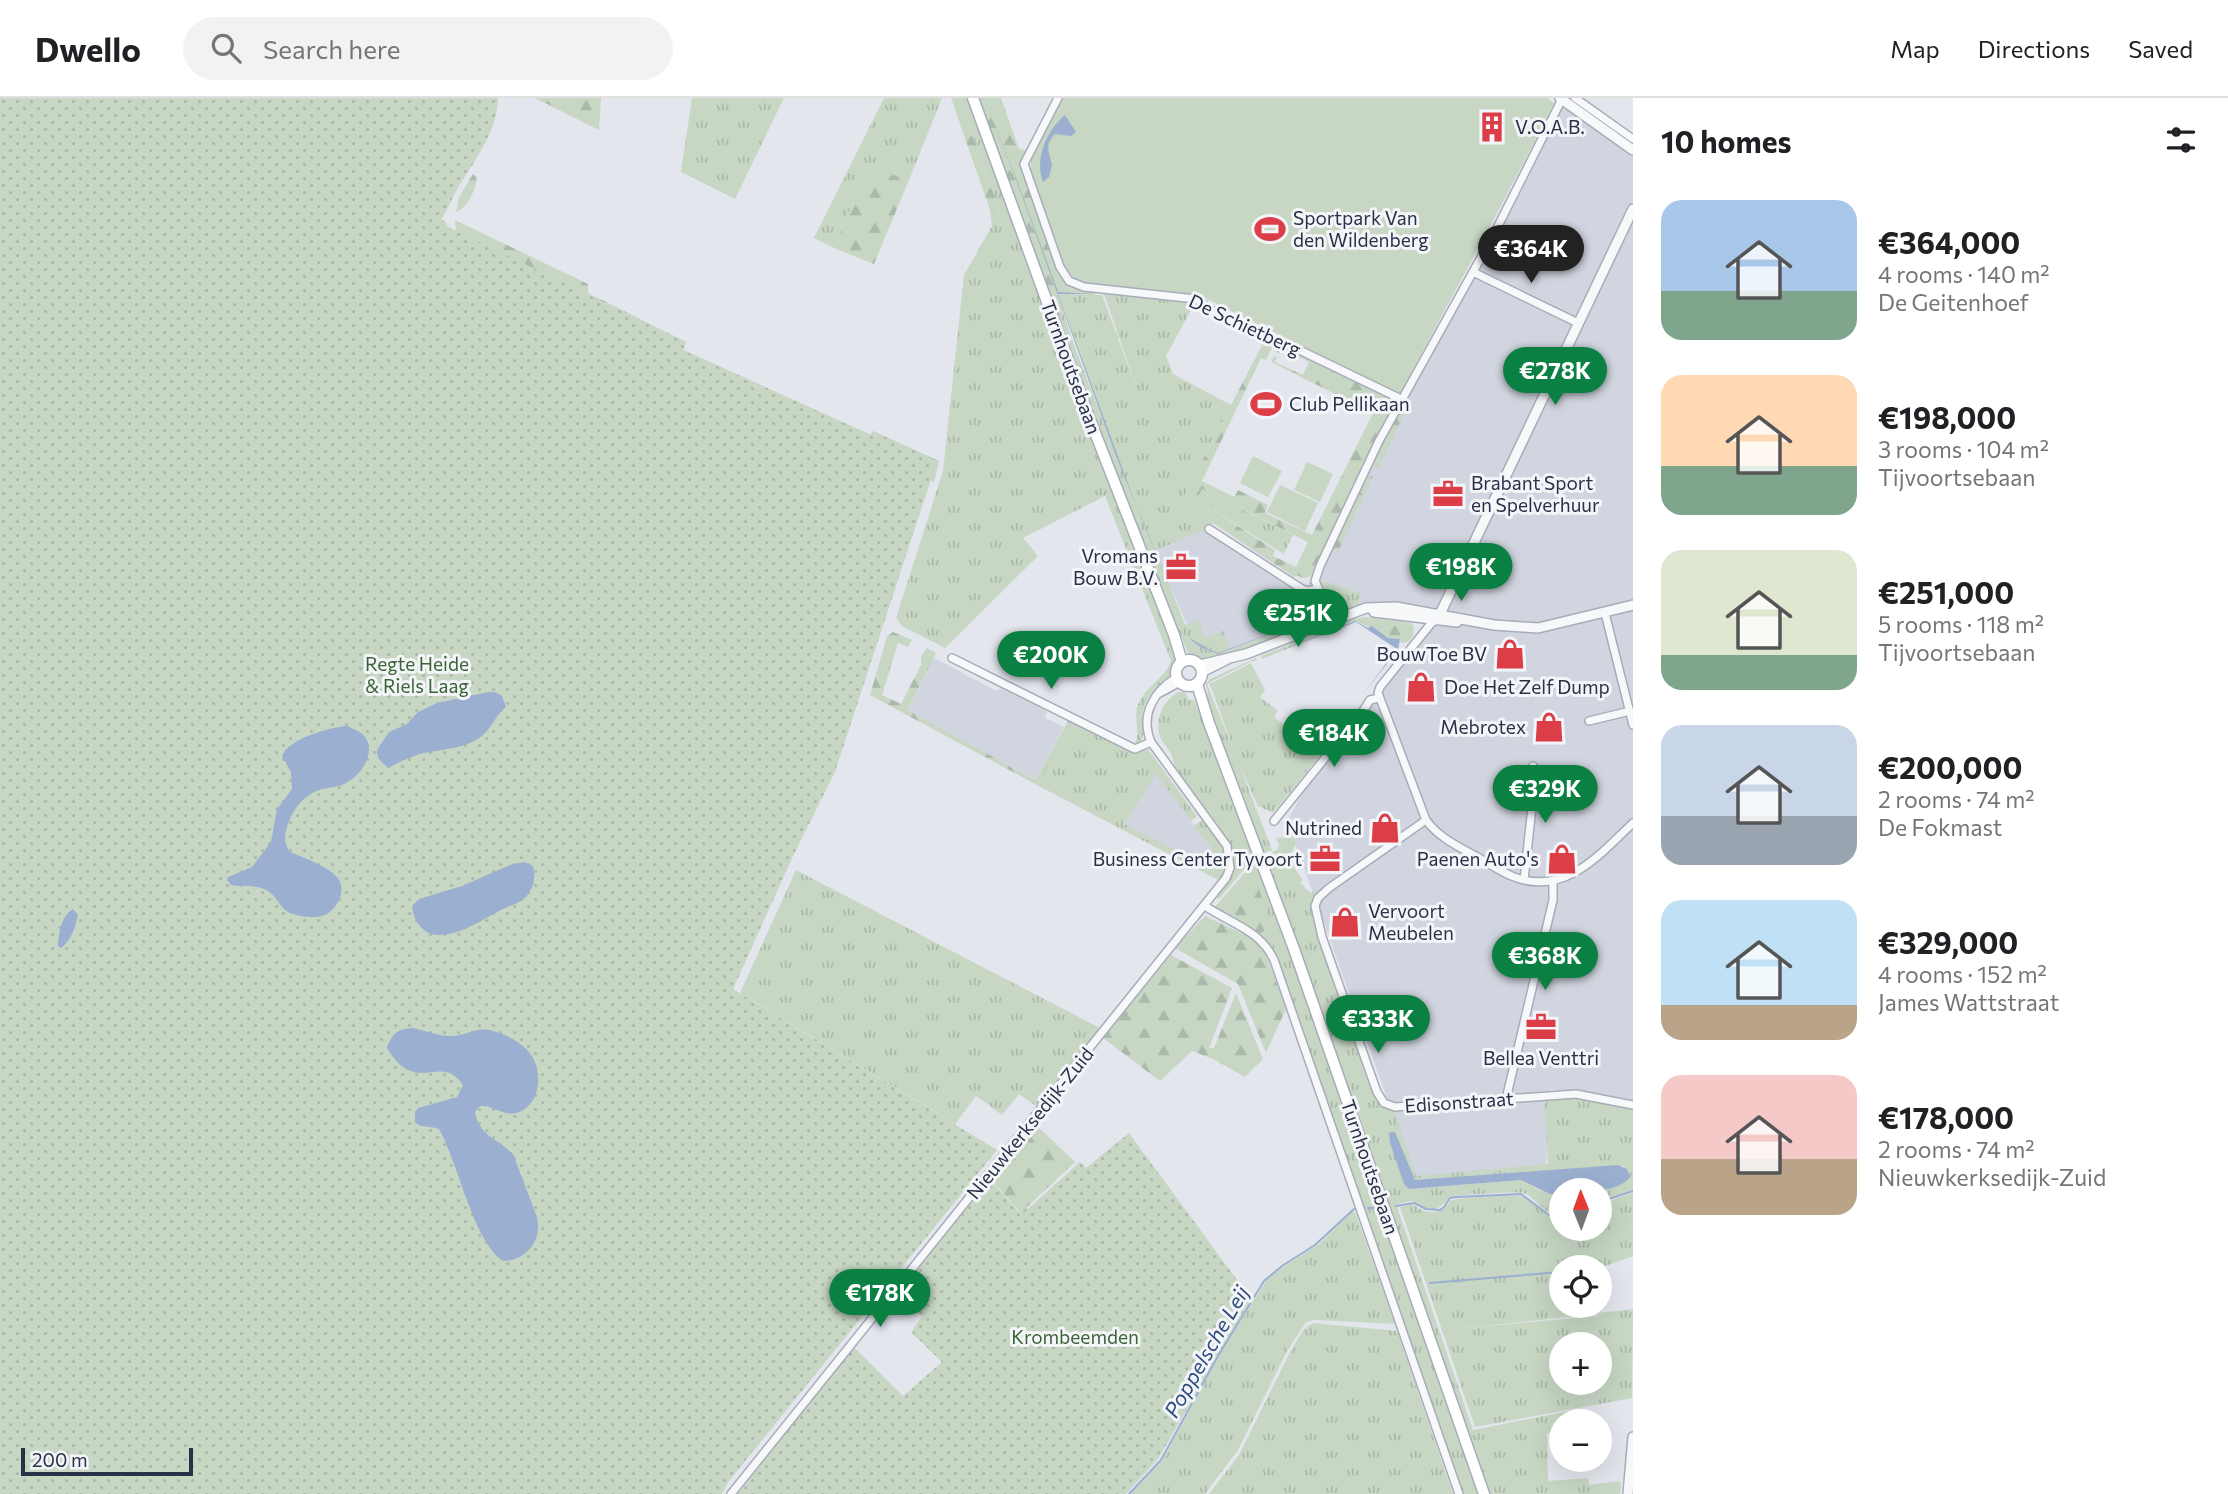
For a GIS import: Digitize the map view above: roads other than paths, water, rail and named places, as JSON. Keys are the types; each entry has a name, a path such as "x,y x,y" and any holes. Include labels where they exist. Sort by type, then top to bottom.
{"main road":[{"name":"Turnhoutsebaan","path":"973,98 1087,412 1185,661"},
{"path":"1194,660 1201,669 1202,677 1194,685 1178,680 1177,669 1185,661 1194,660"},
{"name":"Turnhoutsebaan","path":"1194,685 1294,948 1483,1494"}],"street":[{"name":"De Schietberg","path":"1058,98 1024,164 1059,267 1069,281 1084,288 1196,299 1218,315 1262,337 1285,343 1403,400"},
{"path":"1575,98 1633,139"},
{"path":"1332,620 1315,581 1320,565 1380,441 1513,198 1561,99 1633,150"},
{"path":"1633,209 1436,617 1380,687 1379,698 1426,820 1441,836 1508,875 1524,880 1553,882 1582,870 1633,823"},
{"path":"1473,272 1578,323"},
{"path":"1209,529 1302,589 1318,589"},
{"path":"1201,669 1215,660 1228,659 1360,611 1538,628 1633,605"},
{"path":"1605,612 1633,725"},
{"path":"952,658 1135,749 1151,742 1146,721 1149,707 1164,685 1178,680"},
{"path":"1274,821 1359,717 1370,699 1379,698"},
{"path":"1589,721 1630,711"},
{"name":"Nieuwkerksedijk-Zuid","path":"731,1494 804,1400 1205,906 1228,873 1229,850 1222,836 1151,742"},
{"path":"1524,880 1534,789 1533,766"},
{"name":"Edisonstraat","path":"1426,820 1322,893 1316,901 1316,915 1368,1070 1381,1100 1395,1107 1576,1094 1633,1105"},
{"path":"1506,1099 1553,900 1553,882"},
{"path":"1205,906 1255,934 1265,944 1274,960 1459,1494"},
{"path":"1628,1494 1633,1437"}],"water":[{"path":"984,98 1058,292 1094,294 1058,294 1137,507 1116,456"},
{"path":"1065,115 1076,132 1071,136 1055,134 1049,142 1052,165 1049,177 1043,182 1041,155 1048,137"},
{"path":"1317,616 1218,654 1202,648 1190,638 1218,653"},
{"path":"1355,621 1368,628 1372,626 1388,638 1400,639 1398,650 1363,694 1397,649 1356,622 1263,658"},
{"path":"488,692 502,696 506,707 485,733 475,740 461,746 419,754 388,768 378,758 377,750 389,732 407,724 418,712 437,703"},
{"path":"347,726 365,737 369,749 366,762 348,782 322,789 304,799 292,814 285,836 290,852 322,866 337,877 341,894 336,905 322,916 301,916 288,912 264,889 231,885 228,877 252,867 271,842 277,809 292,789 291,772 282,756 286,750 310,735"},
{"path":"524,862 533,866 533,886 519,902 469,927 448,934 428,932 417,921 412,906 419,899"},
{"path":"73,909 78,915 76,924 61,948 58,946 61,925"},
{"path":"413,1028 451,1036 482,1030 493,1031 516,1041 533,1058 538,1073 537,1090 524,1110 507,1113 480,1106 475,1112 485,1132 513,1154 537,1217 535,1241 531,1248 519,1257 503,1261 492,1251 475,1219 439,1129 415,1123 415,1112 418,1108 457,1097 463,1085 446,1072 418,1073 398,1063 387,1048 389,1043 396,1033"},
{"path":"1395,1132 1415,1180 1618,1165 1627,1169 1630,1177 1612,1188 1612,1178 1549,1178 1549,1194 1521,1180 1409,1189 1404,1184 1389,1133"}],"waterway":[{"name":"Poppelsche Leij","path":"1612,1198 1633,1191"},
{"name":"Poppelsche Leij","path":"1396,1206 1414,1203 1426,1209 1440,1210 1450,1198 1521,1194 1549,1215"},
{"name":"Poppelsche Leij","path":"1368,1208 1373,1208"},
{"name":"Poppelsche Leij","path":"1129,1494 1161,1460 1218,1356 1264,1281 1315,1245 1354,1209"},
{"path":"1430,1283 1549,1273"}],"place":[{"name":"V.O.A.B.","path":"1492,127"},
{"name":"Sportpark Van den Wildenberg","path":"1270,229"},
{"name":"Club Pellikaan","path":"1266,404"},
{"name":"Brabant Sport en Spelverhuur","path":"1448,494"},
{"name":"Vromans Bouw B.V.","path":"1181,567"},
{"name":"BouwToe BV","path":"1510,654"},
{"name":"Doe Het Zelf Dump","path":"1421,687"},
{"name":"Mebrotex","path":"1549,727"},
{"name":"Nutrined","path":"1385,828"},
{"name":"Business Center Tyvoort","path":"1325,859"},
{"name":"Paenen Auto's","path":"1562,859"},
{"name":"Vervoort Meubelen","path":"1345,922"},
{"name":"Bellea Venttri","path":"1541,1027"}],"park label":[{"name":"Regte Heide & Riels Laag","path":"417,675"},
{"name":"Krombeemden","path":"1075,1337"}]}
